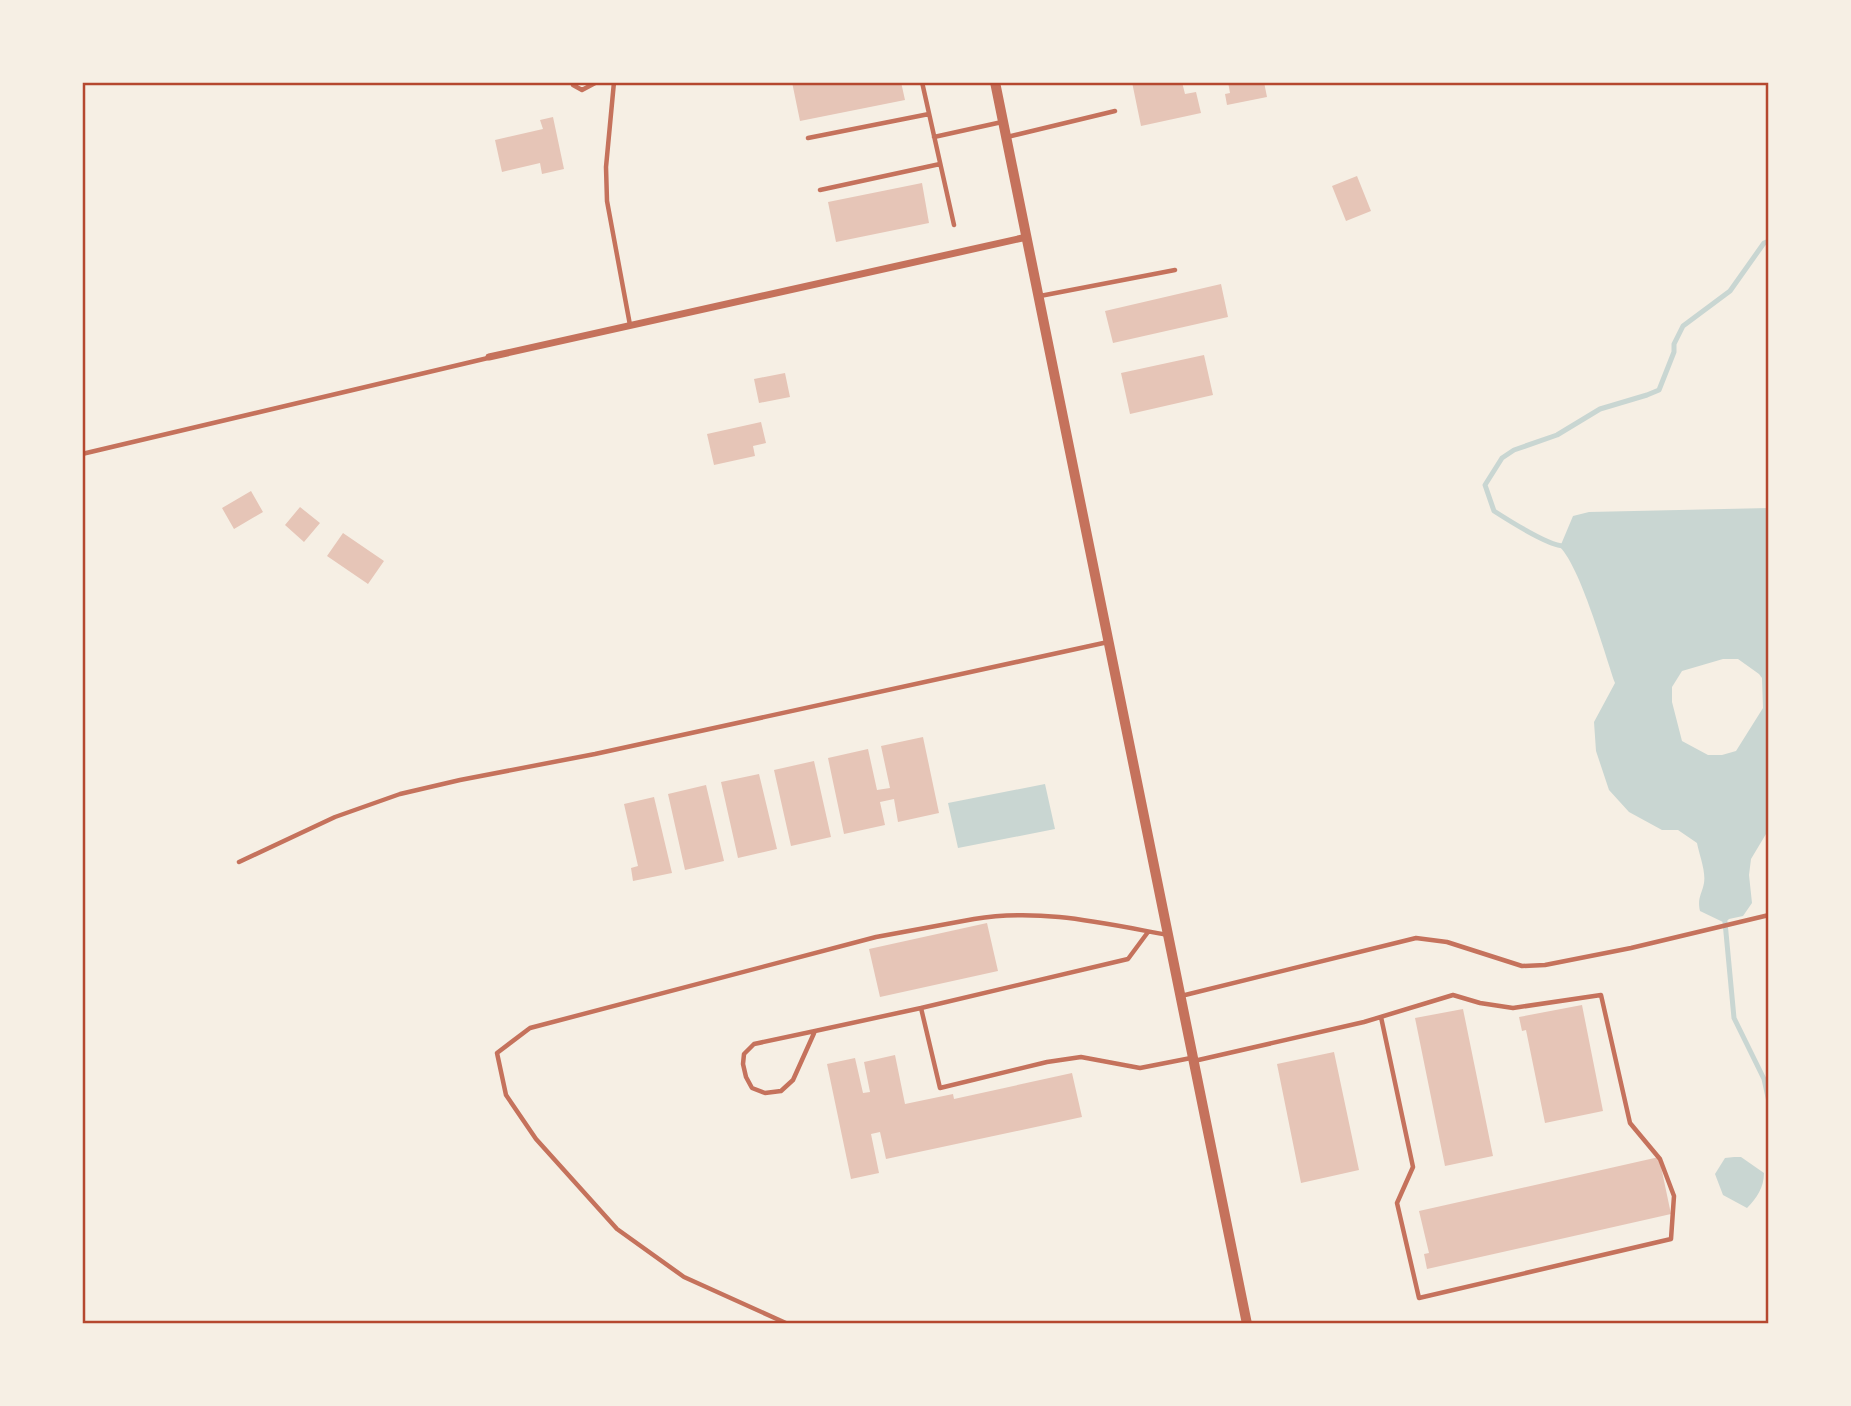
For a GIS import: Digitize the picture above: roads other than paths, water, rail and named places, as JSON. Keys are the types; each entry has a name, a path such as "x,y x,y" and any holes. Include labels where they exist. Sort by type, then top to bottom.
{"street":[{"path":"995,82 1247,1324"},
{"path":"489,357 1027,237"}],"lane":[{"path":"572,82 582,90 597,82"},
{"path":"614,82 606,167 607,201 630,326"},
{"path":"922,82 954,225"},
{"path":"1006,137 1115,111"},
{"path":"808,138 929,114"},
{"path":"934,137 1003,122"},
{"path":"820,190 940,164"},
{"path":"1039,296 1175,270"},
{"path":"82,454 489,357"},
{"path":"239,862 335,817 400,794 1109,642"},
{"path":"1180,996 1416,938 1447,943 1522,966 1545,965 1631,948 1769,915"},
{"path":"788,1324 684,1277 617,1229 536,1139 506,1095 497,1053 530,1028 901,933 990,917 1065,916 1168,935"},
{"path":"816,1031 793,1080 781,1091 765,1093 752,1088 743,1064 744,1054 754,1044 1128,959 1148,932"},
{"path":"920,1008 940,1088 1047,1062 1082,1057 1140,1068 1193,1059 1381,1017 1453,995 1480,1003 1513,1008 1601,995 1630,1123 1660,1159 1674,1196 1671,1239 1419,1298 1397,1203 1413,1167 1381,1017"}],"waterway":[{"path":"1565,546 1540,538 1494,511 1485,485 1502,458 1514,450 1557,435 1600,409 1659,390 1674,352 1674,344 1683,326 1730,291 1764,243 1769,241"},
{"path":"1725,922 1734,1018 1764,1079 1769,1102"}]}
